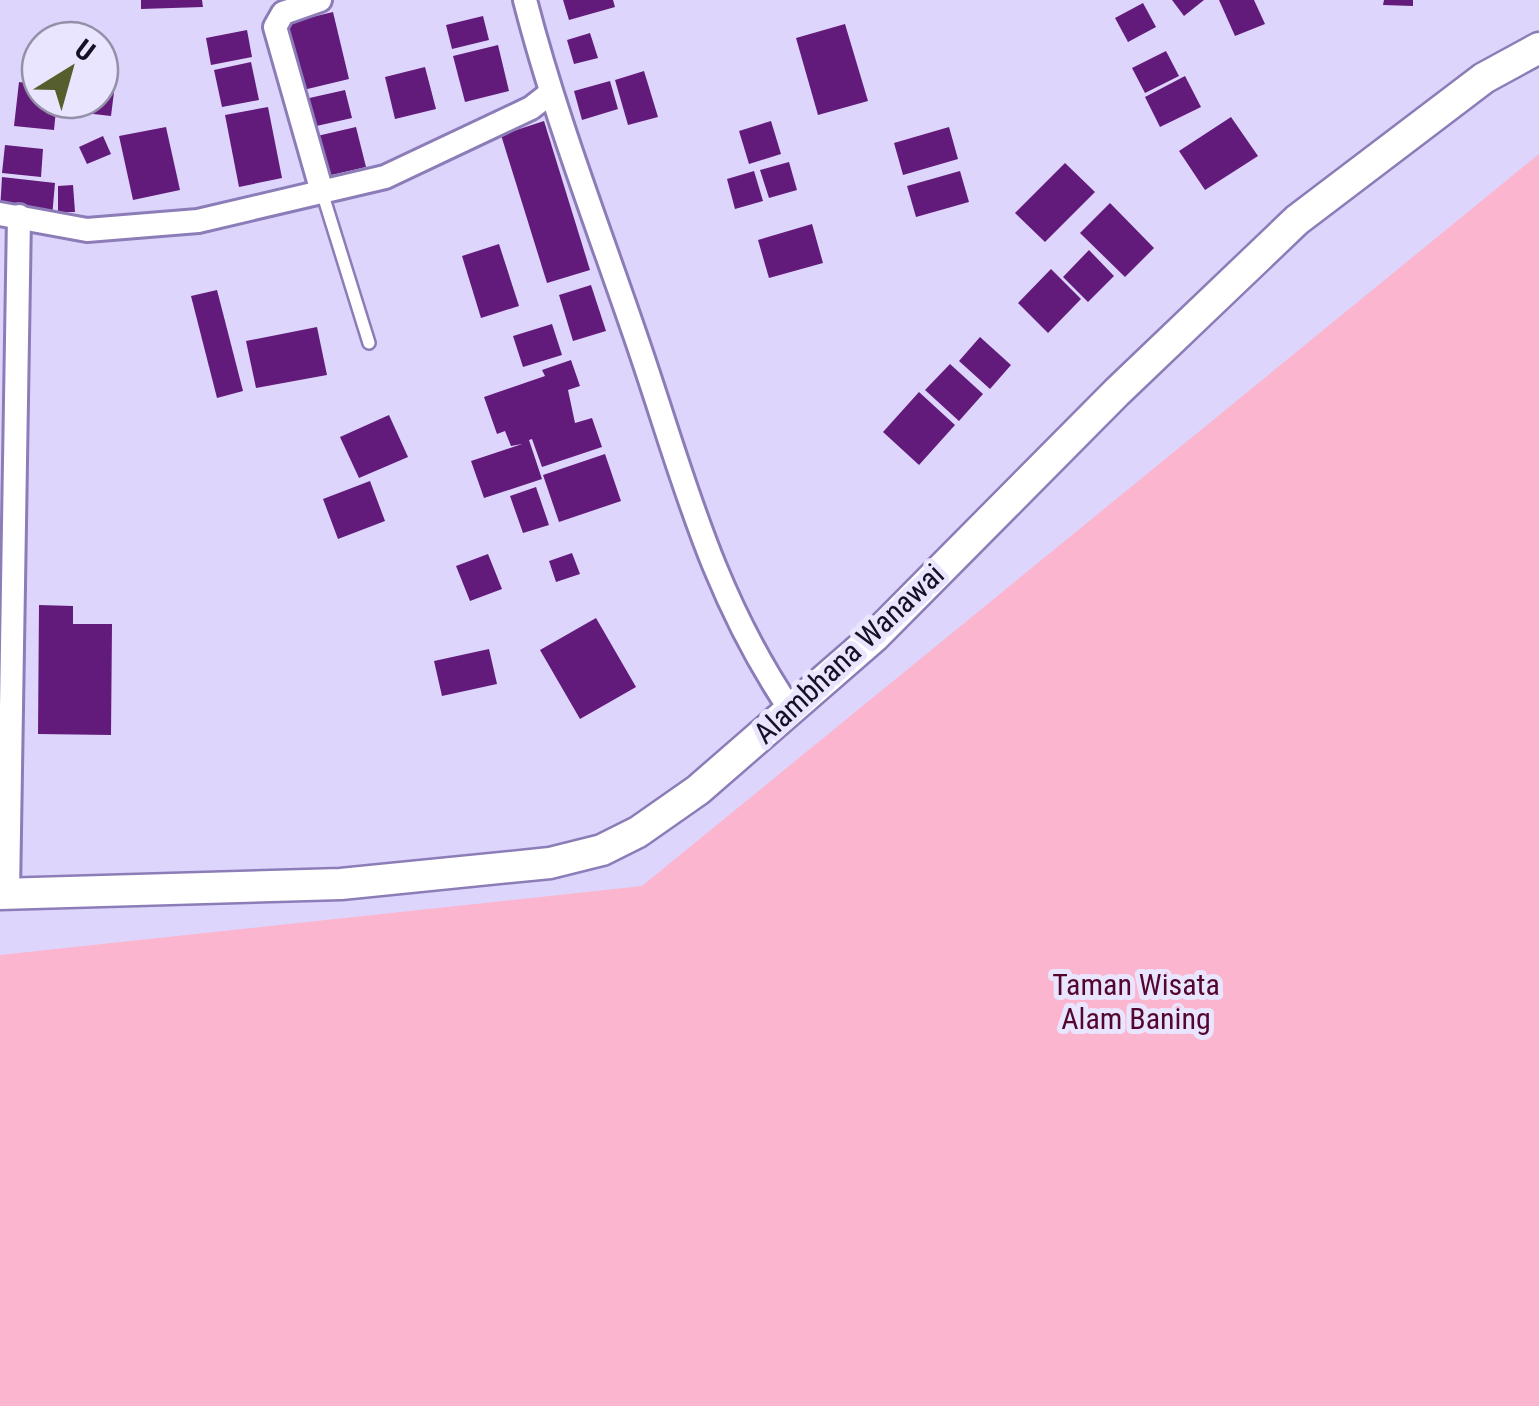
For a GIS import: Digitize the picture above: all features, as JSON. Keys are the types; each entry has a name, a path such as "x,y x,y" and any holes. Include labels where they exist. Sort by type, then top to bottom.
{"street":[{"path":"320,0 284,14 274,27 322,192"},
{"path":"525,0 549,94 636,335 686,501 754,655 790,708"},
{"name":"Alambhana Wanawai","path":"4,893 341,884 550,863 602,850 638,832 698,790 875,636 1117,392 1297,220 1484,78 1539,48"},
{"path":"4,893 9,215 86,230 198,222 385,176 531,108 549,94"}],"lane":[{"path":"322,192 369,342"}],"green space":[{"name":"Taman Wisata Alam Baning","path":"1539,154 1539,1406 0,1406 0,955 642,886"}],"building":[{"path":"141,0 202,0 203,7 141,9"},
{"path":"563,0 613,0 615,7 569,20"},
{"path":"1172,0 1204,0 1184,16"},
{"path":"1219,0 1254,0 1265,24 1235,36"},
{"path":"1384,0 1413,0 1413,6 1383,5"},
{"path":"1143,3 1156,27 1128,42 1115,18"},
{"path":"333,12 349,79 299,91 283,24"},
{"path":"483,16 489,40 452,49 446,25"},
{"path":"845,24 868,101 818,115 796,38"},
{"path":"247,30 252,57 211,65 206,38"},
{"path":"590,33 598,58 574,64 567,40"},
{"path":"498,45 509,91 465,102 453,56"},
{"path":"1166,51 1179,76 1145,93 1132,68"},
{"path":"251,62 259,100 222,107 214,70"},
{"path":"425,67 436,109 395,119 385,77"},
{"path":"644,71 658,117 628,125 615,80"},
{"path":"1185,76 1201,107 1160,127 1145,97"},
{"path":"610,81 618,109 582,120 574,91"},
{"path":"19,82 20,120 55,120 54,130 14,126"},
{"path":"345,90 352,118 312,127 305,99"},
{"path":"268,107 282,178 239,187 225,115"},
{"path":"1231,117 1258,156 1205,190 1179,151"},
{"path":"544,121 590,270 547,283 501,135"},
{"path":"771,121 781,154 749,164 739,131"},
{"path":"166,127 180,190 133,200 119,136"},
{"path":"356,127 366,167 327,176 317,136"},
{"path":"949,127 958,159 903,175 894,143"},
{"path":"103,136 111,154 87,164 79,147"},
{"path":"5,145 43,149 41,177 2,173"},
{"path":"789,162 797,190 769,198 760,170"},
{"path":"1065,163 1095,192 1045,242 1015,213"},
{"path":"754,171 763,201 735,209 727,179"},
{"path":"960,171 969,202 916,217 907,186"},
{"path":"2,177 55,183 52,217 0,211"},
{"path":"73,185 75,212 58,212 58,186"},
{"path":"1110,203 1154,248 1125,277 1080,233"},
{"path":"812,224 823,263 769,278 758,240"},
{"path":"499,244 519,306 481,318 462,256"},
{"path":"1089,250 1114,276 1088,302 1063,277"},
{"path":"1051,269 1081,299 1048,333 1018,303"},
{"path":"591,285 606,331 573,341 559,295"},
{"path":"217,290 243,391 217,398 191,296"},
{"path":"552,324 562,355 523,367 513,336"},
{"path":"317,327 327,375 256,388 246,341"},
{"path":"980,337 1011,365 990,389 959,361"},
{"path":"571,360 580,386 568,390 575,423 592,418 602,447 542,467 532,439 529,440 542,479 484,498 471,461 522,444 511,446 505,431 497,434 484,397 545,376 542,370"},
{"path":"950,364 983,394 959,421 925,390"},
{"path":"919,392 955,425 919,465 883,432"},
{"path":"389,415 408,457 359,478 340,437"},
{"path":"605,454 621,501 559,522 543,475"},
{"path":"370,481 385,521 338,539 323,499"},
{"path":"536,487 549,525 523,533 510,496"},
{"path":"572,553 580,574 556,582 549,561"},
{"path":"488,554 502,589 470,601 456,566"},
{"path":"39,605 73,606 73,624 112,624 111,735 38,734"},
{"path":"596,618 636,687 580,719 540,650"},
{"path":"489,649 497,684 442,696 434,661"}]}
